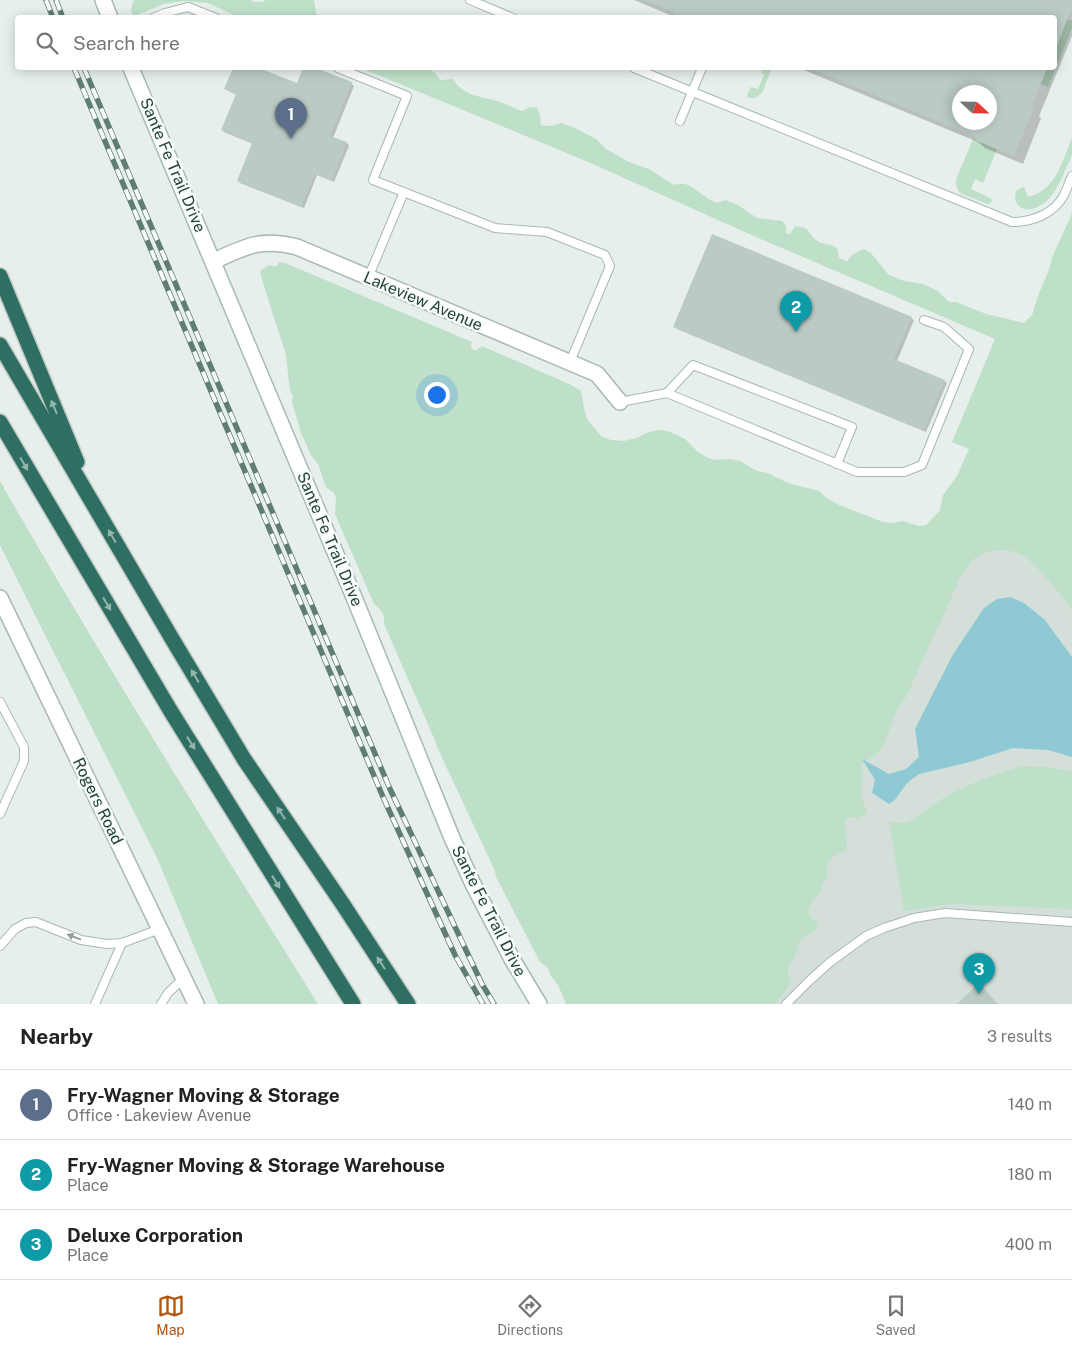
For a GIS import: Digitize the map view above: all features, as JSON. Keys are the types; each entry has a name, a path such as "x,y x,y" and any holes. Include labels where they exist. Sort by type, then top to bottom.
{"highway":[{"path":"0,276 100,516"},
{"path":"0,345 244,759 408,1004"},
{"path":"0,422 170,710 353,1004"}],"main road":[{"path":"103,0 109,15"},
{"name":"Sante Fe Trail Drive","path":"132,70 355,599 452,838 473,884 512,959 539,1004"},
{"name":"Lakeview Avenue","path":"214,261 247,246 264,243 281,243 297,247 597,374 620,402"},
{"name":"Rogers Road","path":"2,605 196,1004"}],"lane":[{"path":"470,0 506,15"},
{"path":"159,15 188,7 208,15"},
{"path":"343,70 407,96 373,180 495,228 547,232 605,254 610,266 570,362"},
{"path":"639,70 1012,222 1034,219 1053,208 1065,194 1072,176"},
{"path":"680,121 701,70"},
{"path":"368,278 404,192"},
{"path":"620,402 667,393 858,472 904,472 922,465 969,349 944,327 924,320"},
{"path":"667,393 693,365 852,427 837,464"},
{"path":"0,702 24,747 24,761 0,814"},
{"path":"786,1004 829,963 866,936 914,918 945,914 1072,922"},
{"path":"0,946 15,929 26,923 36,922 81,940 107,944 122,943 160,928"},
{"path":"95,1004 122,943"},
{"path":"161,1004 168,993 184,978"}],"shaded area":[{"path":"1072,247 1072,1004 759,1004"}],"green space":[{"path":"134,0 251,0 253,2 262,2 266,0 314,0 317,15 234,15 208,3 184,1 164,4 133,15 131,12"},
{"path":"1067,19 1072,21 1072,28 1057,65 1057,45"},
{"path":"366,70 431,70 440,80 453,79 463,90 469,93 496,100 522,111 530,107 537,108 541,125 551,126 561,123 575,128 596,139 606,149 629,162 649,169 674,185 687,185 717,203 726,200 738,205 757,218 782,221 786,226 786,233 790,234 795,226 806,228 819,242 837,248 839,258 847,261 852,255 863,249 871,253 888,274 904,281 923,284 938,291 949,302 956,302 986,314 1024,323 1032,315 1053,255 1072,210 1072,610 1037,567 1017,553 1000,550 992,551 984,553 970,563 961,576 906,697 900,705 883,746 878,753 861,765 863,772 861,797 867,813 857,818 850,817 846,819 847,849 828,863 827,879 823,882 820,893 811,903 808,910 810,916 818,924 813,933 800,940 796,954 788,969 791,983 775,1004 566,1004 558,985 547,967 540,962 496,877 495,871 437,747 384,624 382,612 374,604 335,514 336,497 326,487 318,464 311,455 301,433 292,402 293,395 290,391 286,355 260,271 269,265 277,266 279,262 285,263 472,342 473,350 477,350 482,346 569,384 580,390 587,419 601,436 611,440 624,441 649,432 668,431 685,439 698,452 708,458 740,461 757,471 768,473 788,483 819,491 839,505 883,522 903,521 919,526 926,525 940,510 943,495 957,476 969,449 952,442 995,339 756,237 586,161"},
{"path":"762,70 771,70 762,93 755,98 748,98 747,95 751,87 758,89 764,75 761,73"},
{"path":"1046,70 1055,70 1048,87 1041,84"},
{"path":"1072,138 1071,158 1054,193 1044,203 1032,209 1020,207 1015,198 1017,190 1024,187 1028,197 1038,193 1052,182"},
{"path":"973,139 997,149 983,183 975,179 971,189 992,199 988,204 962,194 956,187 957,177"},
{"path":"0,481 117,679 318,1004 218,1004 157,858 0,545"},
{"path":"1022,766 1072,771 1072,909 950,904 904,911 889,821 907,822 959,789 990,776"}],"water":[{"path":"1010,597 1024,603 1045,620 1072,657 1072,757 1048,750 1013,748 970,762 919,774 907,783 894,801 889,804 872,793 875,780 862,759 889,774 906,769 919,757 915,729 952,656 984,608 997,599"}],"building":[{"path":"645,0 1072,0 1072,8 1057,45 1057,15 673,15 674,12"},
{"path":"232,70 264,70 297,83 302,70 321,70 352,82 330,136 347,142 332,181 315,174 301,207 237,181 252,143 221,130 236,94 224,89"},
{"path":"815,70 1046,70 1031,107 1034,108 1014,156 975,140 976,137 959,130 997,130 997,85 952,85 952,127"},
{"path":"712,234 912,317 894,359 945,380 924,431 673,327"},
{"path":"979,983 998,1004 957,1004"}],"railway":[{"path":"46,0 52,15"},
{"path":"56,0 62,15"},
{"path":"75,70 383,797 455,955 483,1004"},
{"path":"85,70 390,789 482,984 494,1004"}],"place":[{"name":"Fry-Wagner Moving & Storage","path":"291,139"},
{"name":"Fry-Wagner Moving & Storage Warehouse","path":"796,332"},
{"name":"Deluxe Corporation","path":"979,994"}]}
